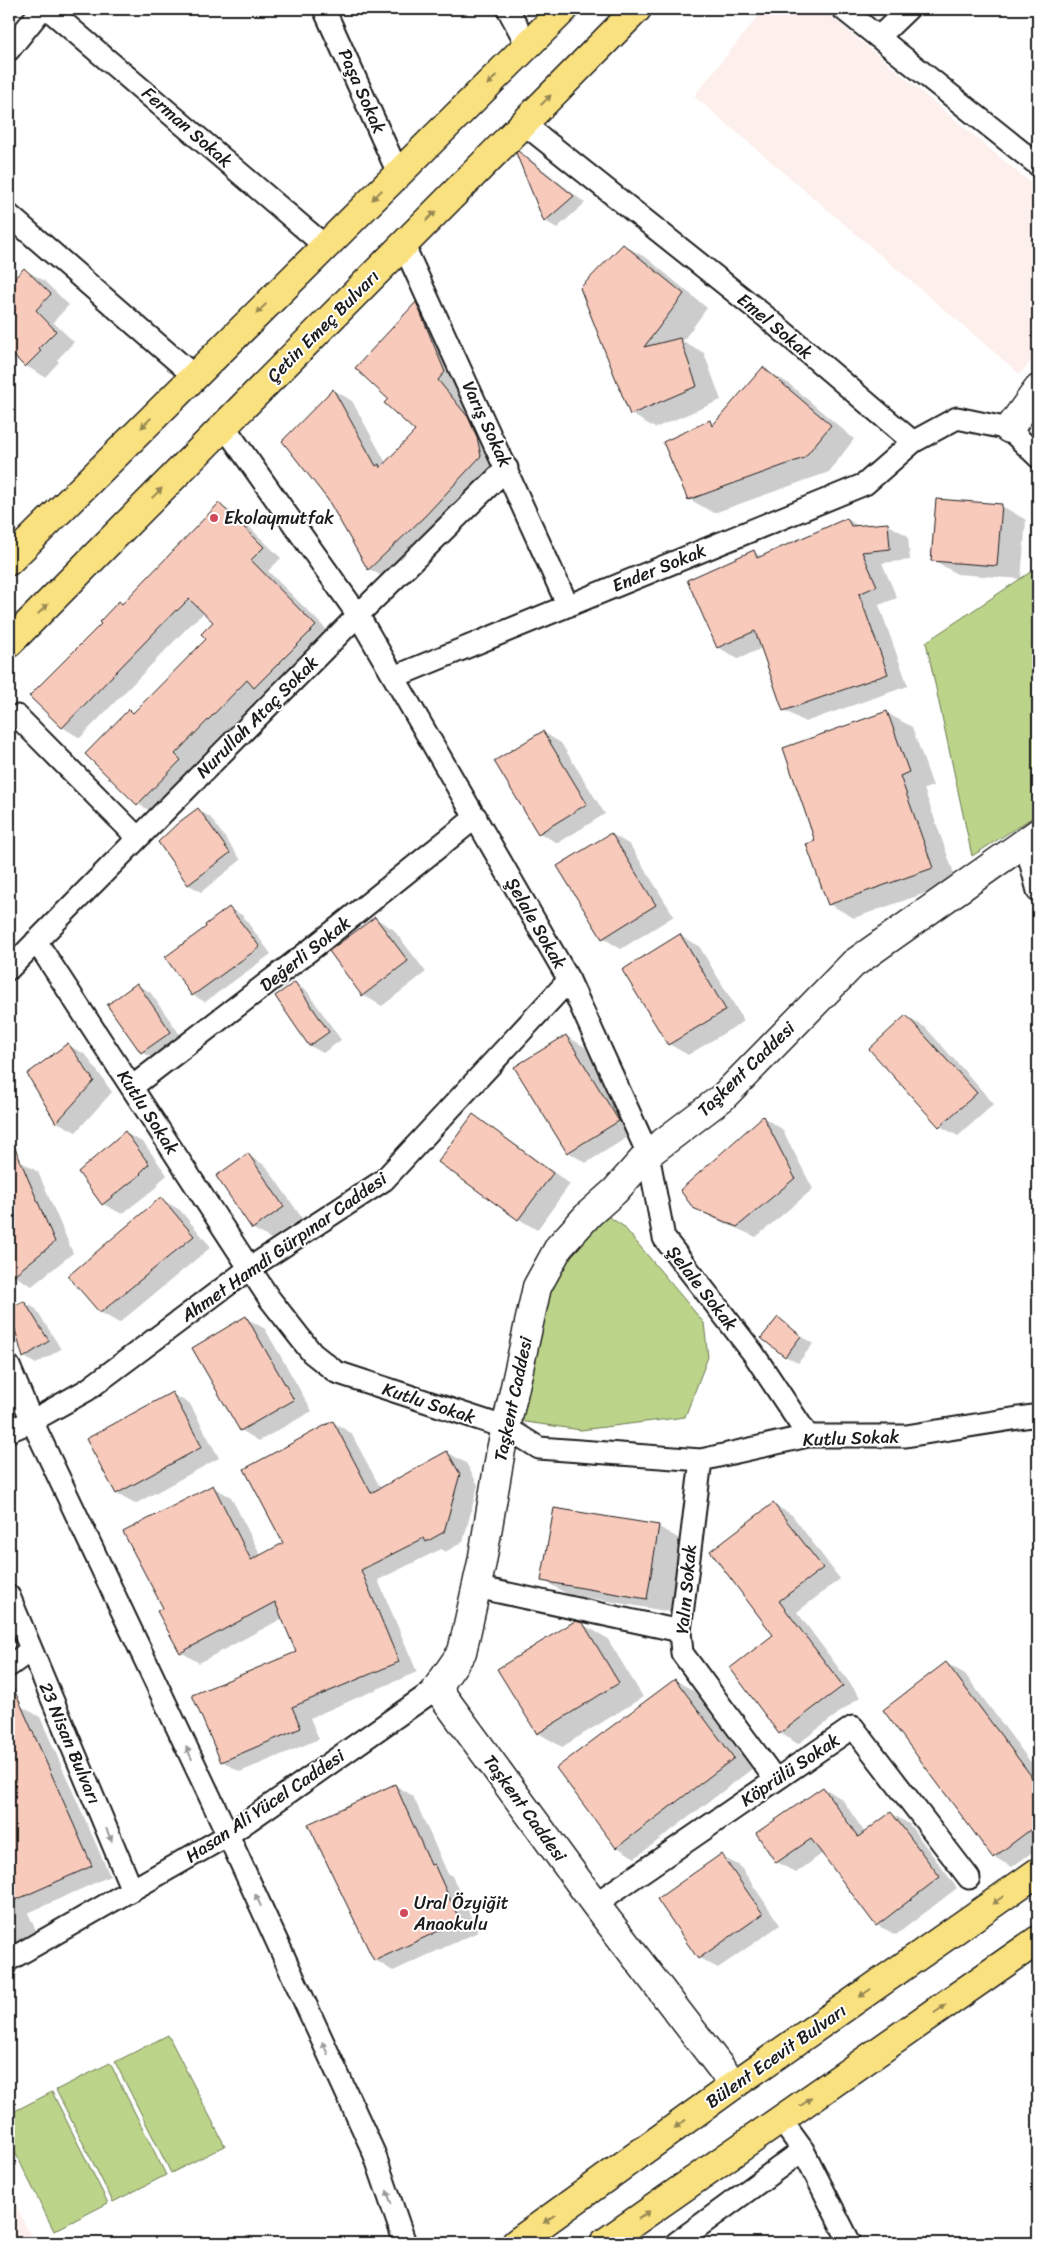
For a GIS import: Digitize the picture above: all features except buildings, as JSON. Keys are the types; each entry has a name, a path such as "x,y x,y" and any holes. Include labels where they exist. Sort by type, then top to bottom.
{"main road":[{"path":"9,561 193,375 564,9"},
{"name":"Çetin Emeç Bulvarı","path":"9,643 637,9"},
{"name":"Bülent Ecevit Bulvarı","path":"516,2243 734,2085 1038,1872"},
{"path":"604,2243 1038,1940"}],"street":[{"path":"9,50 42,9"},
{"name":"Ferman Sokak","path":"48,9 325,246"},
{"name":"Paşa Sokak","path":"324,9 398,173"},
{"path":"508,9 527,45"},
{"path":"843,9 1038,165"},
{"path":"879,37 908,9"},
{"name":"Emel Sokak","path":"523,123 765,316 913,442"},
{"path":"9,215 193,375"},
{"name":"Varış Sokak","path":"403,244 507,468 568,606"},
{"path":"1009,429 1038,389"},
{"path":"913,442 957,418 1009,429 1038,457"},
{"name":"Şelale Sokak","path":"224,426 358,615 476,816 569,980 648,1154 664,1238 753,1353 808,1436"},
{"name":"Ender Sokak","path":"394,677 865,484 913,442"},
{"name":"Nurullah Ataç Sokak","path":"9,969 358,615 507,468"},
{"path":"17,716 138,838"},
{"name":"Değerli Sokak","path":"132,1087 314,947 476,816"},
{"path":"1031,837 1038,891"},
{"name":"Taşkent Caddesi","path":"734,2085 595,1904 438,1688 462,1652 537,1287 559,1247 589,1214 615,1191 648,1154 723,1096 853,964 1031,837"},
{"name":"Kutlu Sokak","path":"36,941 270,1298 312,1352 336,1372 507,1428 539,1448 700,1460 808,1436 906,1436 1038,1415"},
{"name":"Ahmet Hamdi Gürpınar Caddesi","path":"9,1430 32,1421 87,1390 250,1268 384,1180 569,980"},
{"path":"9,1366 32,1421 228,1835 374,2153 405,2243"},
{"name":"Yalın Sokak","path":"700,1460 680,1631 682,1653 776,1779"},
{"path":"476,1587 680,1631"},
{"name":"23 Nisan Bulvarı","path":"9,1596 132,1890"},
{"path":"9,1666 31,1650"},
{"name":"Hasan Ali Yücel Caddesi","path":"9,1960 228,1835 438,1688"},
{"name":"Köprülü Sokak","path":"595,1904 853,1727 968,1878"},
{"path":"781,2120 803,2150 850,2243"},
{"path":"676,2243 803,2150"}],"shaded area":[{"path":"764,9 822,9 1038,189 1038,352 1020,374 694,96"},
{"path":"9,2191 34,2243 9,2243"}],"green space":[{"path":"1038,567 1038,814 972,856 926,642"},
{"path":"606,1215 623,1226 704,1323 708,1357 685,1417 581,1430 519,1421 544,1289 565,1248"},
{"path":"168,2035 225,2146 171,2173 115,2062"},
{"path":"110,2063 166,2175 113,2202 56,2090"},
{"path":"52,2092 108,2203 54,2231 9,2140 9,2114"}],"place":[{"name":"Ekolaymutfak","path":"214,518"},
{"name":"Ural Özyiğit Anaokulu","path":"404,1913"}]}
